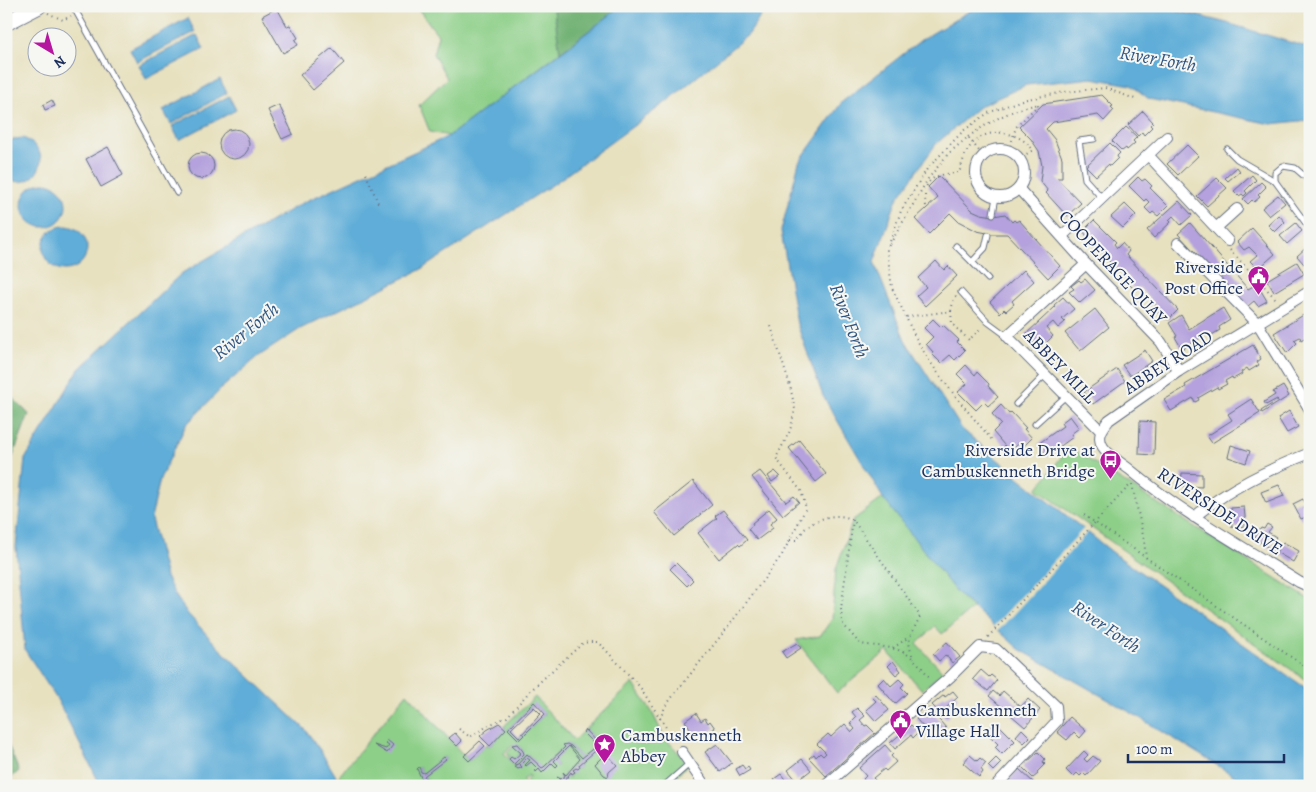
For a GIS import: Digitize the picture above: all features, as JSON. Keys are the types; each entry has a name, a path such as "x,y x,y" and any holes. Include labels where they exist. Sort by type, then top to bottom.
{"street":[{"path":"6,23 42,9"},
{"path":"1062,236 1166,137"},
{"path":"995,149 1009,150 1020,158 1023,164 1024,177 1019,188 1008,196 996,197 982,190 976,176 976,169 983,156 995,149"},
{"path":"1148,156 1228,241"},
{"name":"COOPERAGE QUAY","path":"1019,188 1086,264 1161,342 1178,371"},
{"path":"1216,228 1237,210"},
{"path":"1178,243 1258,324 1310,410"},
{"name":"ABBEY MILL","path":"1086,264 1007,336 1101,431"},
{"name":"ABBEY ROAD","path":"1101,431 1109,420 1178,371 1310,291"},
{"name":"RIVERSIDE DRIVE","path":"1101,431 1100,439 1103,448 1138,476 1194,517 1310,587"},
{"path":"1194,517 1216,499 1243,483 1310,453"},
{"path":"825,786 939,687 980,647 996,649 1056,706 1057,721 996,786"},
{"path":"682,752 705,786"}],"lane":[{"path":"73,6 177,193"},
{"path":"1094,139 1079,141 1085,179 1102,198"},
{"path":"1227,149 1237,159 1275,181 1310,229"},
{"path":"1275,181 1275,173 1283,166 1296,168 1310,181"},
{"path":"993,214 996,197"},
{"path":"972,262 985,248 988,235"},
{"path":"956,246 988,280"},
{"path":"961,292 988,322 1007,336"},
{"path":"1016,404 1046,375"},
{"path":"1035,424 1066,395"},
{"path":"664,786 689,764"}],"path":[{"path":"42,9 63,20 77,13"},
{"path":"992,440 961,403 932,363 912,332 892,288 887,250 901,211 927,169 963,131 988,113 1022,100 1065,92 1105,88 1135,99"},
{"path":"887,250 928,179 948,154 991,120 1022,108 1039,104 1016,127 1009,150"},
{"path":"926,206 924,194 927,185 934,177 943,174 959,174 968,148 985,136 999,132 1014,135 1024,141 1033,150 1020,158"},
{"path":"968,137 983,156"},
{"path":"366,174 379,205"},
{"path":"1228,241 1227,246 1283,308"},
{"path":"961,292 954,298 951,311 952,324 969,340 988,322"},
{"path":"906,317 951,311"},
{"path":"660,719 665,707 673,696 782,555 806,508 801,490 776,458 790,431 795,409 790,386 770,323"},
{"path":"992,632 1132,483 1146,558"},
{"path":"1084,516 1310,670"},
{"path":"790,540 796,540 805,528 821,518 842,517 852,520 920,616 909,637 909,648 914,659"},
{"path":"852,520 841,609 842,623 860,644 893,648 904,652 914,659 939,687"},
{"path":"893,648 909,637"},
{"path":"459,729 470,737 491,724 506,718 556,667 583,644 597,642 640,687 682,752"}],"green space":[{"path":"416,6 557,6 554,10 560,52 449,136 430,132 419,105 447,78 433,54 438,35"},
{"path":"557,6 618,6 610,15 560,52 554,10"},
{"path":"6,392 29,414 6,474"},
{"path":"1069,447 1310,600 1310,683 1037,489"},
{"path":"883,498 956,592 973,608 942,634 935,626 917,644 943,672 922,690 887,651 837,693 796,640 820,636 832,619 836,569 853,520"},
{"path":"633,683 652,712 664,737 689,764 665,786 560,786 566,777 569,778 571,772 572,774 574,772 573,770 578,769 579,765 601,746 586,730 584,732 597,746 582,758 567,744 542,768 527,754 515,765 514,763 523,751 517,744 513,745 504,753 508,758 510,756 507,753 514,746 521,753 514,759 511,757 509,759 515,767 521,768 520,765 527,758 530,760 526,764 531,762 537,768 536,771 539,769 542,772 552,763 556,767 558,765 554,761 569,746 580,759 565,776 559,779 556,786 528,786 529,783 526,780 529,775 523,780 527,783 525,786 431,786 424,776 446,759 444,757 424,773 421,772 419,767 417,769 425,786 346,786 339,776 407,693 469,761 487,744 490,746 506,729 504,726 535,697 574,740","holes":["534,703 545,714 519,740 508,729"]},
{"path":"6,740 19,771 6,782"}],"water":[{"name":"River Forth","path":"618,6 767,6 749,34 665,103 555,183 420,270 300,329 259,356 223,387 186,425 160,479 151,519 166,577 175,595 188,614 220,649 305,729 342,786 101,786 58,701 25,650 16,547 25,459 79,369 182,273 302,203 449,136 610,15"},
{"name":"River Forth","path":"978,6 1158,6 1227,23 1306,47 1310,46 1310,120 1271,124 1149,99 1131,85 1092,78 1026,85 980,106 936,144 897,199 874,262 905,340 962,429 1017,476 1116,555 1310,691 1310,786 1251,786 1135,715 1019,649 956,592 883,498 823,396 797,324 781,231 799,162 842,102 921,40"},
{"path":"188,18 195,32 137,62 130,49"},
{"path":"197,35 204,49 146,79 139,65"},
{"path":"220,79 227,93 171,124 163,110"},
{"path":"229,96 236,110 179,140 172,126"},
{"path":"23,138 34,145 40,153 41,162 33,177 25,181 16,181 6,177 6,143"},
{"path":"44,183 56,187 62,193 66,205 62,217 56,223 44,227 32,223 26,217 22,205 26,193 32,187"},
{"path":"65,226 77,230 83,236 87,248 83,260 77,266 65,270 53,266 47,260 43,248 47,236 53,230"}],"pier":[{"path":"1085,527 1089,531 997,632 992,628"}],"building":[{"path":"277,8 287,26 290,25 298,38 295,40 298,45 283,53 262,16"},
{"path":"332,48 344,63 313,90 300,75"},
{"path":"1102,95 1113,106 1111,107 1114,110 1104,121 1098,115 1053,122 1046,129 1055,140 1062,158 1062,178 1057,178 1081,203 1067,216 1046,193 1048,191 1040,181 1042,166 1039,151 1031,139 1019,127 1043,104"},
{"path":"52,100 55,106 45,110 43,105"},
{"path":"279,105 293,134 282,139 268,110"},
{"path":"1143,111 1153,122 1150,125 1152,127 1144,135 1142,132 1138,136 1128,125"},
{"path":"1126,127 1137,137 1133,141 1135,143 1127,150 1126,148 1122,151 1112,141"},
{"path":"234,129 240,130 248,138 248,150 240,158 234,159 228,158 220,150 219,144 220,138 228,130"},
{"path":"1110,143 1120,153 1117,156 1118,158 1096,176 1086,166"},
{"path":"1187,145 1198,156 1178,175 1167,164"},
{"path":"108,147 123,175 101,187 86,159"},
{"path":"201,153 210,157 214,166 210,175 201,179 192,175 188,166 192,157"},
{"path":"1237,167 1240,171 1228,181 1225,178"},
{"path":"1252,175 1256,180 1245,191 1247,193 1244,196 1242,194 1239,196 1234,191"},
{"path":"939,176 972,210 994,216 1005,214 1012,222 1019,220 1060,266 1048,278 1007,234 977,231 958,221 950,213 929,234 915,219 938,198 928,187"},
{"path":"1138,177 1142,181 1145,179 1152,186 1150,188 1168,206 1158,216 1153,212 1151,214 1145,208 1150,203 1146,199 1144,201 1129,186"},
{"path":"1217,178 1227,188 1207,206 1197,196"},
{"path":"1261,182 1266,187 1258,195 1260,197 1248,204 1243,199"},
{"path":"1278,195 1285,203 1269,216 1262,208"},
{"path":"1179,201 1192,215 1181,225 1173,216 1169,220 1171,222 1154,238 1147,230"},
{"path":"1125,204 1136,215 1123,228 1111,217"},
{"path":"1279,215 1285,222 1275,232 1268,225"},
{"path":"1094,220 1116,242 1114,244 1117,248 1122,243 1129,251 1126,255 1178,310 1168,320 1166,317 1163,319 1156,310 1158,308 1139,287 1136,291 1128,283 1131,280 1103,255 1105,253 1097,244 1095,247 1086,237 1083,231"},
{"path":"1190,223 1248,289 1257,284 1267,301 1258,306 1254,301 1246,307 1243,305 1178,234"},
{"path":"1296,223 1302,231 1287,244 1280,236"},
{"path":"1252,228 1275,254 1258,269 1250,261 1257,255 1249,247 1244,250 1237,242"},
{"path":"1308,246 1310,248 1310,258 1304,264 1297,256"},
{"path":"936,261 944,270 948,266 957,276 925,306 916,296 926,287 918,278"},
{"path":"1297,262 1304,274 1274,292 1267,280"},
{"path":"1024,270 1034,281 1012,301 1014,304 1006,311 1004,309 1000,313 990,302"},
{"path":"1085,279 1095,290 1080,303 1069,292 1074,289 1071,286 1079,280 1081,282"},
{"path":"1063,297 1074,309 1062,319 1065,322 1058,328 1053,322 1046,328 1053,336 1045,344 1041,340 1035,345 1026,334"},
{"path":"1223,308 1230,320 1219,327 1220,330 1210,336 1208,333 1182,349 1169,323 1181,315 1189,329"},
{"path":"1095,309 1109,327 1080,351 1065,333"},
{"path":"1310,311 1310,331 1307,332 1309,335 1301,340 1300,337 1294,340 1297,343 1287,353 1274,333"},
{"path":"933,319 941,327 943,325 959,340 957,342 965,350 955,360 950,355 941,363 926,344 933,337 924,328"},
{"path":"1253,345 1261,359 1257,362 1259,365 1249,371 1247,368 1241,372 1242,374 1225,381 1227,384 1218,389 1217,387 1198,398 1199,400 1195,402 1193,398 1171,411 1164,400 1186,387 1185,385"},
{"path":"1145,350 1152,361 1130,376 1122,365"},
{"path":"966,365 975,375 977,372 989,384 988,386 998,397 988,406 984,402 976,410 958,392 967,384 957,374"},
{"path":"1117,369 1125,381 1093,404 1084,392"},
{"path":"1283,386 1289,396 1262,413 1261,411 1278,400 1266,405 1264,402 1275,395 1273,392"},
{"path":"1251,399 1260,413 1212,443 1207,436 1232,420 1228,414"},
{"path":"1001,405 1009,414 1011,412 1026,428 1024,429 1032,438 1023,447 1019,443 1010,452 993,432 1001,424 992,414"},
{"path":"1289,411 1298,427 1287,433 1278,418"},
{"path":"1070,416 1079,428 1071,434 1073,437 1047,456 1038,444 1063,426 1061,423"},
{"path":"1140,421 1155,422 1154,455 1139,454"},
{"path":"799,440 826,474 816,482 789,448"},
{"path":"1231,445 1250,451 1246,463 1228,457"},
{"path":"760,471 786,502 794,496 799,502 783,515 752,477"},
{"path":"775,471 780,476 772,482 768,476"},
{"path":"1182,473 1202,474 1202,487 1181,486"},
{"path":"693,481 712,505 674,536 654,512"},
{"path":"1279,485 1284,496 1266,503 1261,492"},
{"path":"1303,499 1307,506 1304,508 1307,513 1305,514 1306,517 1301,519 1293,504"},
{"path":"1244,507 1246,526 1232,527 1231,508"},
{"path":"769,509 777,518 770,524 773,528 757,540 748,529 753,525 752,523"},
{"path":"723,510 747,540 740,546 738,544 719,559 698,533 717,518 715,516"},
{"path":"1267,524 1272,527 1268,532 1276,537 1269,548 1254,538 1261,528 1264,529"},
{"path":"1283,542 1299,551 1293,562 1276,552"},
{"path":"676,563 693,580 687,586 670,569"},
{"path":"947,642 960,657 952,663 946,655 939,661 933,654"},
{"path":"797,643 801,648 786,658 782,652"},
{"path":"893,661 901,671 896,675 888,666"},
{"path":"981,670 989,677 991,675 997,680 988,691 973,679"},
{"path":"884,678 891,686 899,679 904,684 901,687 907,693 895,704 878,684"},
{"path":"953,691 958,697 945,709 950,715 946,719 932,705 944,695 945,697"},
{"path":"993,691 999,696 1003,691 1021,707 1028,699 1040,710 1025,727 989,696"},
{"path":"875,694 889,710 876,721 866,710 876,701 872,697"},
{"path":"534,702 545,714 519,740 508,729","holes":["534,707 541,714 519,737 511,729"]},
{"path":"857,708 865,716 860,720 875,733 826,776 809,758 814,754 816,757 820,753 823,756 826,753 817,744 828,734 831,737 845,724 852,732 855,729 850,723 856,717 852,712"},
{"path":"929,708 946,728 939,735 931,726 926,730 916,719"},
{"path":"696,713 701,721 705,718 715,728 706,734 708,736 704,739 702,736 698,739 685,721"},
{"path":"1070,717 1086,731 1080,738 1074,732 1067,740 1057,732"},
{"path":"996,722 1015,741 1002,754 995,747 998,744 986,732"},
{"path":"499,723 506,729 490,746 480,736"},
{"name":"Cambuskenneth Village Hall","path":"911,725 920,731 913,738 911,735 895,749 890,743"},
{"path":"1022,729 1030,737 1024,743 1016,736"},
{"path":"586,730 601,746 558,786 555,786 560,780 557,777 561,779 565,776 563,772 566,775 580,759 569,746 554,761 558,765 556,767 552,763 542,773 539,769 536,772 537,768 531,762 525,765 530,760 527,758 520,765 521,768 515,767 527,754 542,768 565,747 563,745 567,744 582,758 597,746 583,732"},
{"path":"455,733 462,741 457,746 449,738"},
{"path":"387,740 393,745 387,753 374,745 386,749 389,745 386,743"},
{"path":"480,741 485,746 469,761 464,756"},
{"path":"517,744 524,754 514,764 509,759 511,757 514,759 521,753 512,745"},
{"path":"717,744 732,763 720,772 705,752"},
{"path":"885,745 893,754 891,756 896,762 886,771 884,769 873,778 879,784 877,786 869,786 863,779 866,776 859,768"},
{"path":"1084,751 1088,755 1084,759 1087,762 1093,756 1100,761 1086,776 1083,773 1080,776 1077,773 1073,777 1066,770"},
{"path":"1038,752 1045,759 1043,762 1045,764 1033,778 1022,767"},
{"path":"606,753 617,765 609,772 608,777 595,764"},
{"path":"970,755 977,761 980,758 986,763 981,769 983,772 979,777 963,763"},
{"path":"444,757 446,759 424,776 430,786 425,786 417,769 419,767 421,772 424,773"},
{"path":"996,758 1001,763 993,771 988,766"},
{"path":"802,759 811,770 797,781 788,770"},
{"path":"742,765 745,769 748,767 750,770 740,776 736,769"},
{"path":"1019,769 1034,783 1032,786 1004,786"},
{"path":"781,774 793,786 779,786 774,779"}],"place":[{"name":"Riverside Post Office","path":"1259,296"},
{"name":"Riverside Drive at Cambuskenneth Bridge","path":"1111,479"},
{"name":"Cambuskenneth Village Hall","path":"900,739"},
{"name":"Cambuskenneth Abbey","path":"605,764"}]}
